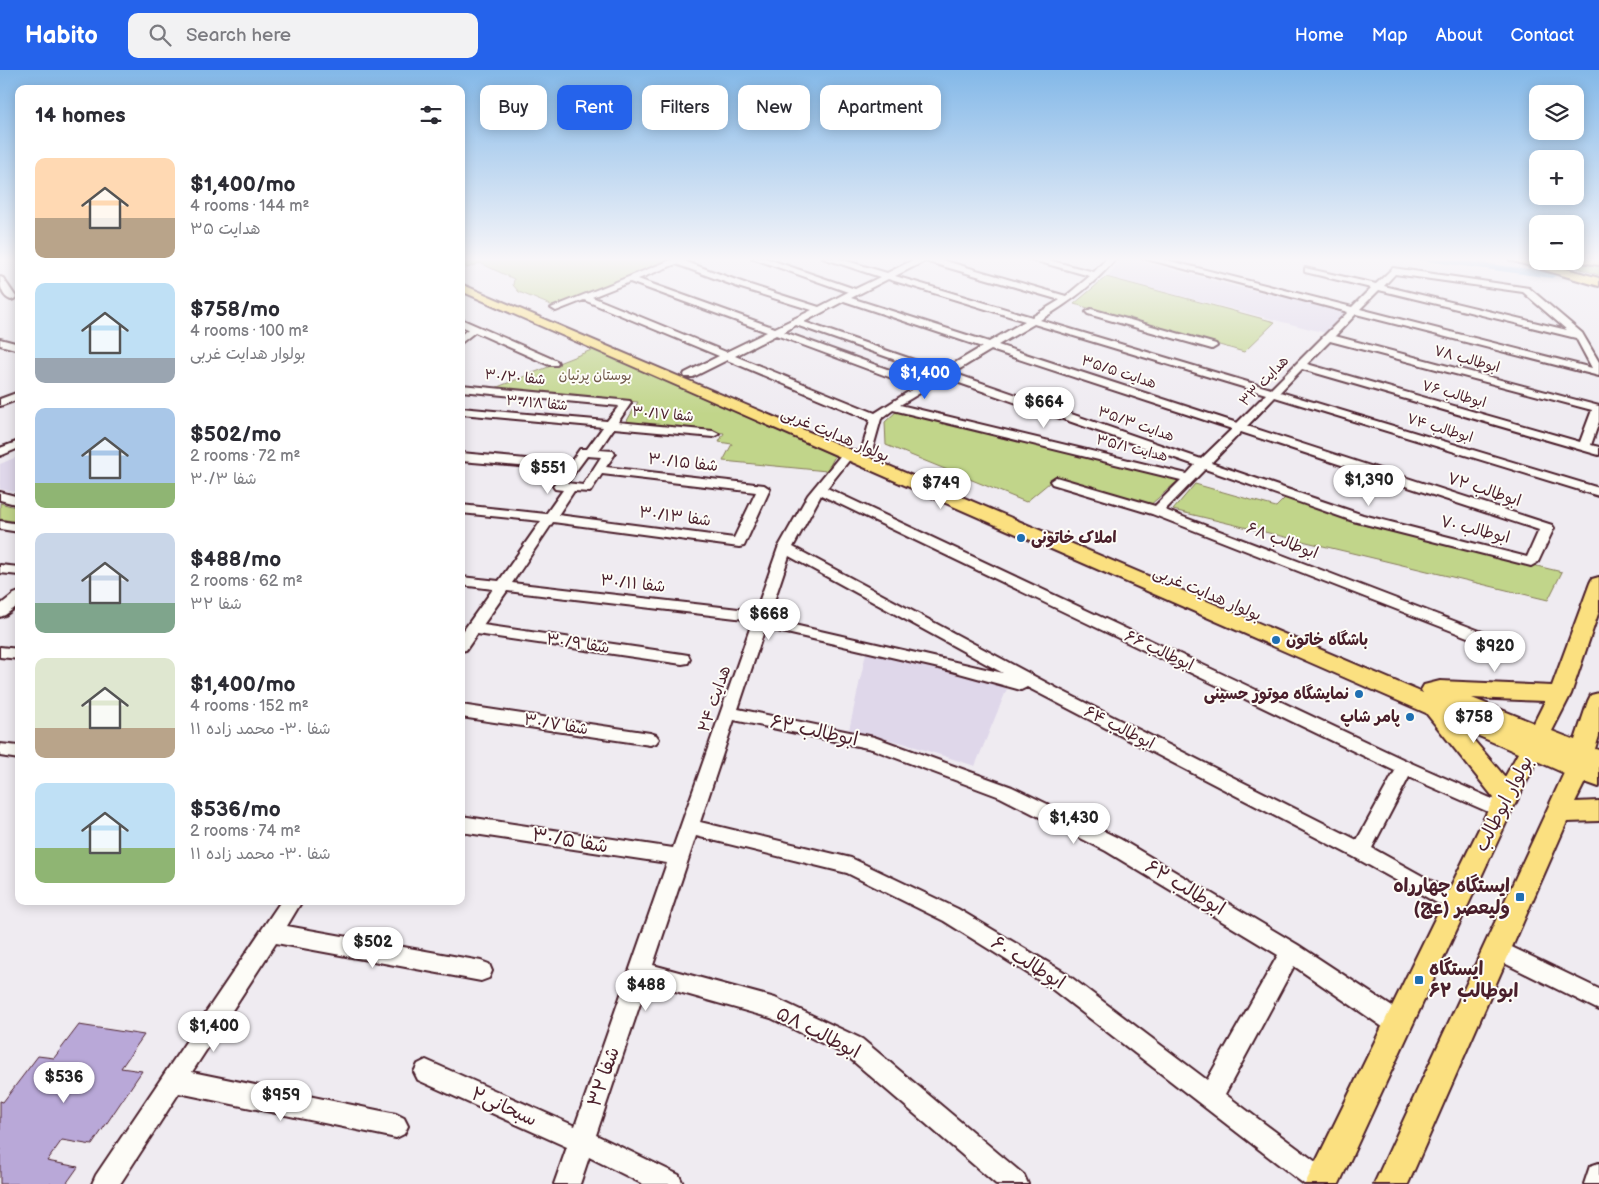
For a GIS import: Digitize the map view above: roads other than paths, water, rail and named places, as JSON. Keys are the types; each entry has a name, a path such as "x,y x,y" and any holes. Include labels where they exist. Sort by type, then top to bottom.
{"main road":[{"name":"بولوار هدایت غربی","path":"519,310 689,375 868,449 990,508"},
{"name":"بولوار هدایت غربی","path":"530,310 849,453 990,508 1535,742 1586,760 1599,778"},
{"name":"بولوار ابوطالب","path":"1323,1183 1503,803 1560,694 1599,583"},
{"path":"1430,697 1560,694"},
{"path":"1430,697 1503,803"},
{"path":"1390,1184 1558,813 1586,760 1599,704"},
{"path":"1558,813 1599,811"}],"street":[{"path":"616,310 876,418"},
{"path":"713,310 924,386"},
{"path":"689,375 820,310"},
{"name":"هدایت ۳۵/۵","path":"880,310 1240,427"},
{"name":"ابوطالب ۷۴","path":"999,310 1599,492"},
{"path":"868,449 876,418 891,406 1049,310"},
{"path":"1354,310 1599,372"},
{"name":"هدایت ۳۳","path":"1157,512 1354,310"},
{"path":"1476,310 1579,335 1599,372"},
{"name":"هدایت ۳۳","path":"1550,310 1579,335"},
{"path":"1091,312 1212,346"},
{"name":"هدایت ۳۵/۳","path":"796,322 1204,463"},
{"path":"465,324 553,363"},
{"path":"1116,346 1143,327"},
{"path":"465,336 474,328"},
{"name":"ابوطالب ۷۸","path":"1328,337 1599,409"},
{"path":"0,342 15,346"},
{"name":"ابوطالب ۷۶","path":"1300,365 1599,451"},
{"name":"شفا ۳۰/۲۰","path":"465,388 626,403 611,425"},
{"path":"0,403 15,397"},
{"name":"هدایت ۳۵/۱","path":"891,406 1190,478"},
{"path":"1584,447 1599,409"},
{"name":"شفا ۳۰/۱۸","path":"465,411 611,425"},
{"path":"591,452 611,425"},
{"name":"شفا ۳۰/۱۷","path":"611,425 713,434"},
{"name":"ابوطالب ۷۲","path":"1240,427 1547,528"},
{"path":"0,443 15,437"},
{"path":"0,452 15,446"},
{"path":"584,452 591,452 609,454 586,489 560,486 584,452"},
{"name":"هدایت ۲۴","path":"689,827 784,548 819,489 849,453"},
{"path":"465,457 573,467"},
{"name":"ابوطالب ۷۰","path":"1204,463 1358,518 1531,562 1547,528"},
{"name":"شفا ۳۰/۱۵","path":"599,470 764,489"},
{"name":"ابوطالب ۶۸","path":"1056,480 1157,512 1493,642"},
{"path":"465,640 570,487"},
{"name":"شفا ۳۰/۱۳","path":"548,518 739,543 764,489"},
{"name":"ابوطالب ۶۶","path":"819,489 1405,768 1503,803"},
{"path":"0,496 15,500"},
{"path":"465,509 548,518"},
{"path":"0,526 15,528"},
{"name":"ابوطالب ۶۴","path":"784,548 1054,694 1361,851 1455,904"},
{"path":"0,569 15,571"},
{"name":"شفا ۳۰/۱۱","path":"465,582 760,619 836,641 977,671 1054,694"},
{"path":"0,612 15,600"},
{"name":"۳۰/۹ شفا","path":"473,628 682,659"},
{"path":"0,652 15,654"},
{"name":"۳۰/۷ شفا","path":"465,712 650,739"},
{"name":"ابوطالب ۶۲","path":"728,713 874,743 1006,792 1112,845 1291,952 1398,1024"},
{"path":"0,750 15,752"},
{"path":"1361,851 1405,768"},
{"name":"۳۰/۵ شفا","path":"465,825 679,857"},
{"name":"شفا ۳۲","path":"567,1184 689,827"},
{"name":"ابوطالب ۶۰","path":"689,827 851,866 951,915 1056,979 1323,1183"},
{"path":"105,1184 289,905"},
{"path":"272,932 481,971"},
{"path":"1497,949 1599,1000"},
{"path":"1211,1097 1291,952"},
{"name":"ابوطالب ۵۸","path":"640,971 775,1009 854,1047 1015,1184"},
{"name":"سبحانی۲","path":"426,1072 582,1141 670,1184"},
{"path":"174,1080 396,1126"},
{"path":"1597,1184 1599,1177"}],"place":[{"name":"املاک خاتونی","path":"1021,538"},
{"name":"باشگاه خاتون","path":"1276,640"},
{"name":"نمایشگاه موتور حسینی","path":"1359,694"},
{"name":"پامر شاپ","path":"1410,717"},
{"name":"ایستگاه چهارراه ولیعصر (عج)","path":"1520,897"},
{"name":"ایستگاه ابوطالب ۶۲","path":"1419,980"}],"park label":[{"name":"بوستان پرنیان","path":"595,375"}]}
